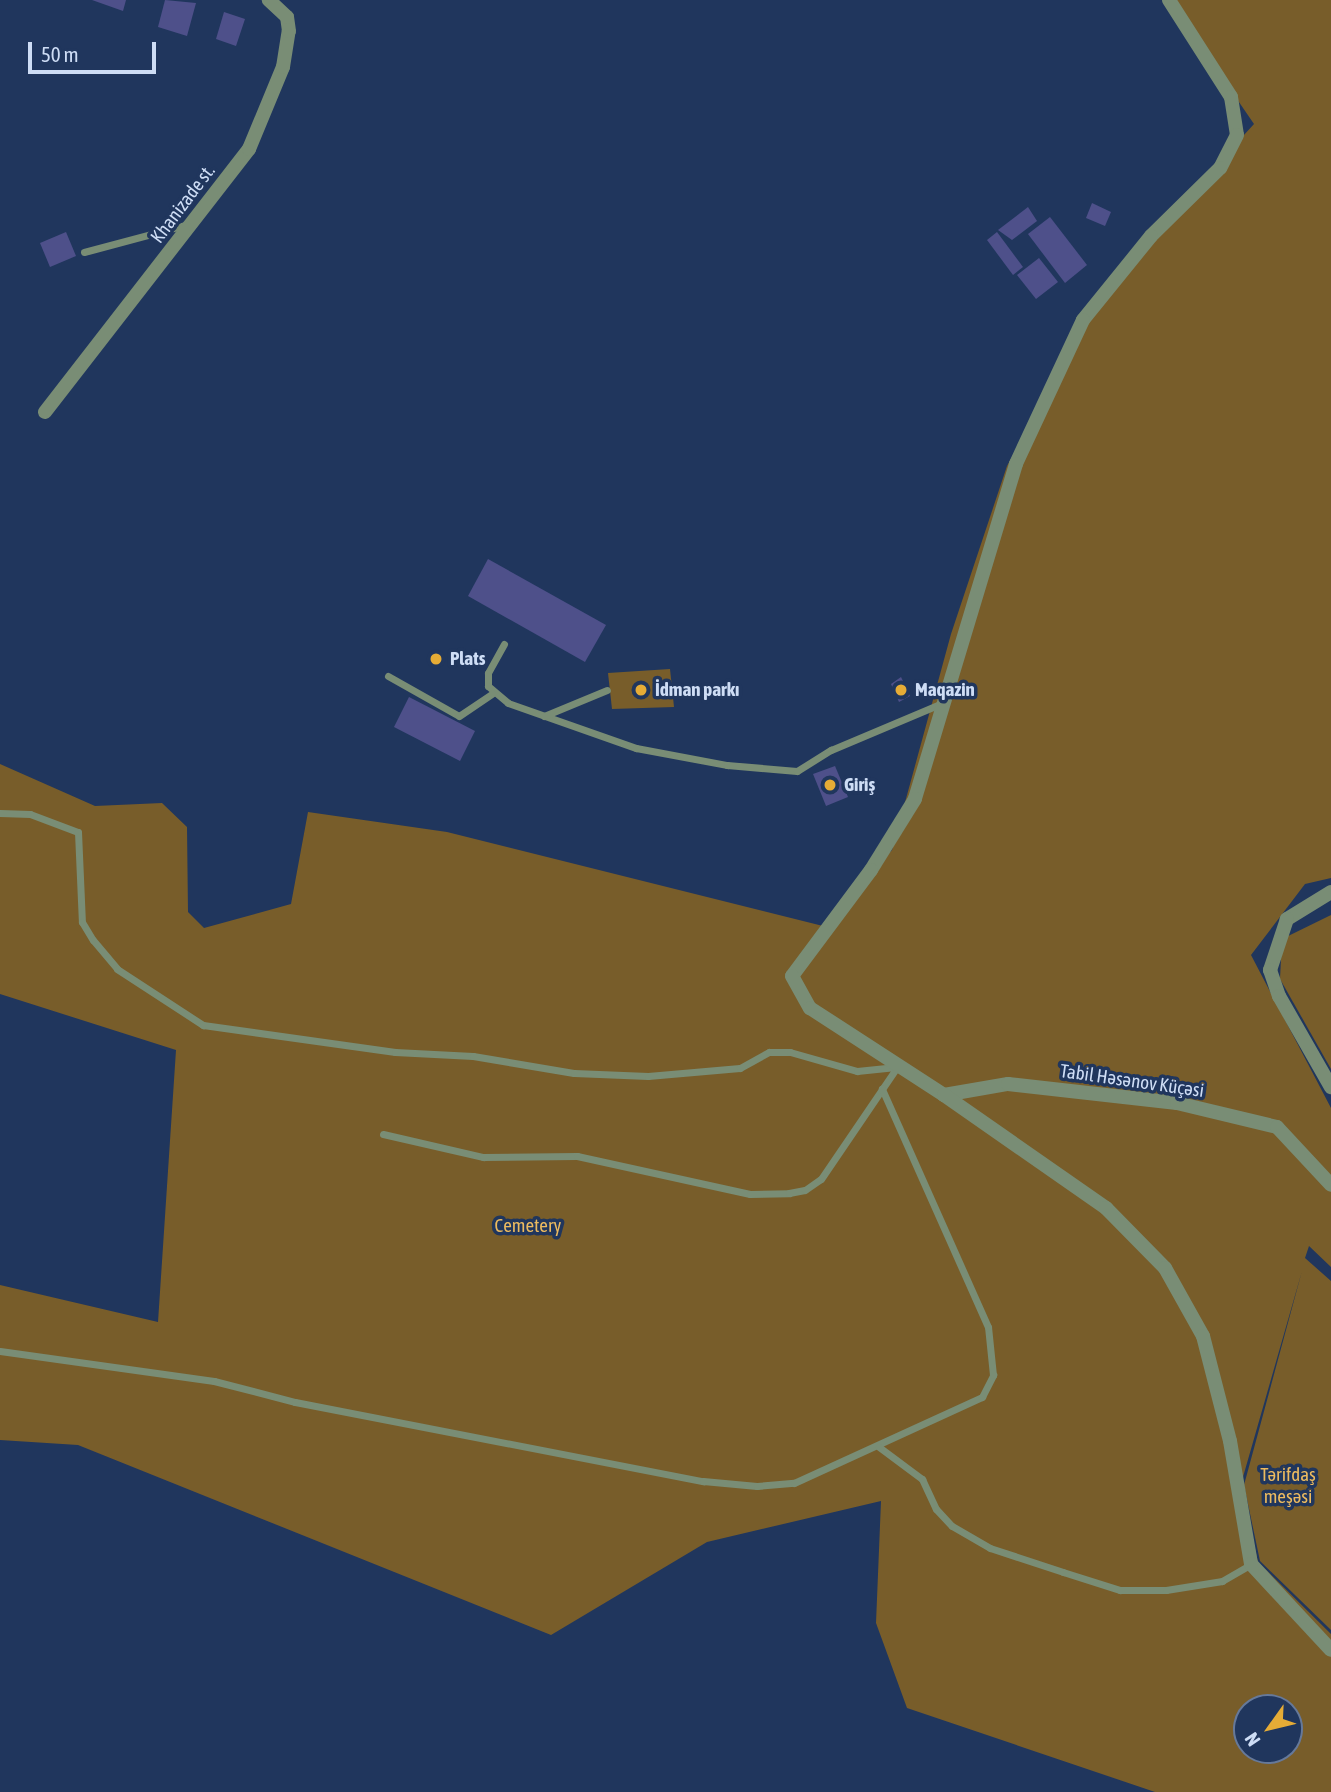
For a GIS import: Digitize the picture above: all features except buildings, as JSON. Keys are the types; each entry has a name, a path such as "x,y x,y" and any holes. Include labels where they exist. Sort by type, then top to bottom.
{"street":[{"name":"Khanizade st.","path":"45,412 196,222 249,149 283,67 288,17 269,0"},
{"path":"1170,0 1231,97 1237,135 1220,168 1151,236 1083,320 1016,464 915,799 871,870 792,976 810,1009 944,1095 1106,1208 1165,1268 1203,1336 1230,1441 1251,1564 1331,1650"},
{"path":"1331,892 1287,919 1270,970 1279,996 1331,1087"},
{"name":"Tabil Həsənov Küçəsi","path":"944,1095 1008,1084 1177,1103 1277,1127 1331,1185"}],"lane":[{"path":"84,252 196,222"},
{"path":"492,694 488,673 504,644"},
{"path":"388,676 459,716 492,694"},
{"path":"543,717 607,690"},
{"path":"492,694 543,717 636,748 727,765 797,771 831,750 943,703"},
{"path":"0,813 30,814 78,832 82,922 93,940 117,969 203,1025 394,1052 472,1056 575,1073 648,1076 740,1068 769,1052 790,1052 856,1071 897,1067"},
{"path":"383,1134 483,1157 577,1156 769,1195 805,1191 821,1179 897,1067"},
{"path":"0,1351 214,1381 295,1402 704,1481 757,1486 794,1483 879,1447 982,1397 993,1375 988,1327 882,1089"},
{"path":"879,1447 922,1479 936,1509 953,1527 990,1548 1063,1572 1121,1590 1166,1590 1222,1581 1251,1564"}],"green space":[{"name":"Cemetery","path":"1169,0 1331,0 1331,878 1305,884 1251,955 1331,1108 1331,1267 1309,1246 1305,1258 1331,1281 1331,1630 1260,1561 1244,1485 1302,1271 1241,1484 1258,1562 1331,1634 1331,1792 1155,1792 907,1708 876,1623 881,1501 707,1542 551,1635 78,1445 0,1440 0,1285 158,1322 176,1050 0,994 0,764 95,806 162,803 187,827 188,912 204,928 291,904 308,812 447,832 823,926 892,850 951,634 1007,466 1103,289 1254,124"},
{"name":"İdman parkı","path":"670,669 674,707 612,709 608,673"},
{"path":"1331,915 1331,1069 1280,979 1282,939"}],"place":[{"name":"Plats","path":"436,659"},
{"name":"İdman parkı","path":"641,690"},
{"name":"Maqazin","path":"901,690"},
{"name":"Giriş","path":"830,785"}],"park label":[{"name":"Tərifdaş meşəsi","path":"1288,1486"}]}
